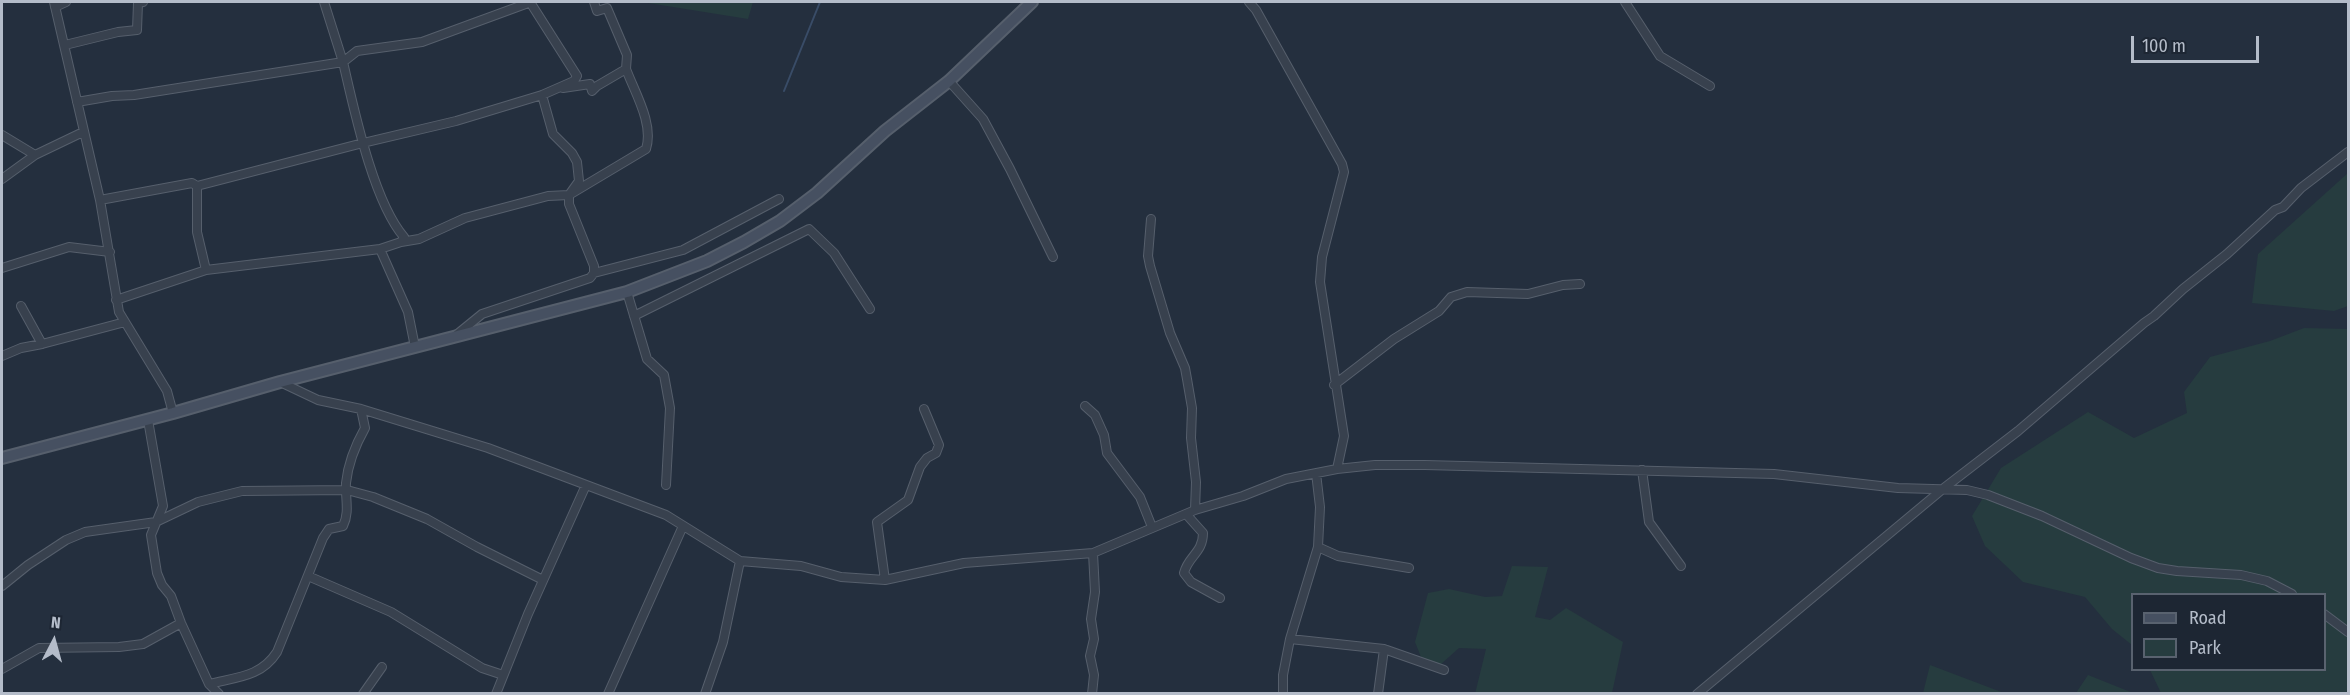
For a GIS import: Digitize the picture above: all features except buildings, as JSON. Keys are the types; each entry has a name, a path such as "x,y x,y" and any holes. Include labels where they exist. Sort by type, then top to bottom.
{"main road":[{"path":"2,458 148,420 280,382 627,292 707,261 744,243 780,221 817,193 885,131 949,81 1032,2"}],"street":[{"path":"66,2 55,4 100,200 119,312 167,391 172,413"},
{"path":"65,45 118,32 137,30 138,3 143,2"},
{"path":"324,2 343,62 363,143 381,195 404,237 401,242"},
{"path":"77,102 343,62 357,51 423,42 530,2 577,76 574,81 559,89 456,121 197,186 192,183 100,200"},
{"path":"116,300 206,270 380,249 419,239 465,218 548,196 569,195 646,149 650,138 626,69 627,55 607,8 597,11 594,2"},
{"path":"1249,2 1256,10 1342,164 1344,172 1322,257 1320,282 1334,385 1344,436 1337,469"},
{"path":"1625,2 1660,56 1710,86"},
{"path":"559,89 590,84 592,92 597,86 626,69"},
{"path":"949,81 983,119 1011,169 1053,257"},
{"path":"542,95 553,134 572,153 577,162 579,181 569,195 569,204 594,266 594,273"},
{"path":"2,179 35,155 83,132"},
{"path":"2,135 35,155"},
{"path":"1697,693 1944,488 2018,431 2227,254 2275,210 2283,207 2301,188 2349,152"},
{"path":"197,186 197,232 206,270"},
{"path":"455,336 482,314 590,278 594,273 683,250 779,199"},
{"path":"1151,219 1148,256 1150,266 1175,348 1185,368 1192,408 1191,438 1196,482 1196,510"},
{"path":"634,316 809,229 834,253 870,309"},
{"path":"2,268 69,247 110,252"},
{"path":"380,249 408,312 415,347"},
{"path":"1334,385 1394,339 1439,311 1451,297 1467,292 1528,294 1563,285 1580,284"},
{"path":"627,292 647,359 664,375 670,408 666,485"},
{"path":"21,306 42,344"},
{"path":"2,356 21,348 125,322"},
{"path":"280,382 318,400 361,409 488,448 666,515 740,561 801,566 841,577 885,580 964,563 1093,553 1152,527 1196,510 1243,496 1286,478 1375,465 1425,465 1774,474 1898,489 1944,488 1988,495 2042,516 2131,558 2158,568 2241,575 2267,581 2290,593"},
{"path":"1085,406 1095,415 1104,435 1107,453 1140,497 1152,527"},
{"path":"209,684 260,671 271,662 277,652 323,538 329,529 343,526 347,517 346,490 357,444 365,428 361,409"},
{"path":"885,580 877,522 908,500 920,467 927,458 936,453 939,446 924,409"},
{"path":"148,420 163,506 151,535 157,573 162,585 171,596 209,684 219,693"},
{"path":"1642,470 1649,522 1681,566"},
{"path":"1283,693 1290,639 1318,547 1320,507 1316,473"},
{"path":"496,693 586,485"},
{"path":"2,586 28,565 66,540 85,532 156,522 198,502 242,491 346,490 373,497 427,519 543,580"},
{"path":"1186,514 1203,533 1203,542 1198,552 1186,564 1184,573 1191,582 1220,598"},
{"path":"608,693 683,526"},
{"path":"1318,547 1338,556 1409,568"},
{"path":"1092,693 1094,675 1090,656 1094,639 1091,619 1095,592 1093,553"},
{"path":"705,693 723,642 740,561"},
{"path":"308,576 391,612 482,668 503,675"},
{"path":"2326,615 2349,632"},
{"path":"2,669 39,648 119,647 143,644 181,623"},
{"path":"1290,639 1383,649 1444,670"},
{"path":"1378,693 1383,649"},
{"path":"363,693 381,668"}],"green space":[{"path":"642,2 753,2 748,19"},
{"path":"2348,173 2348,306 2334,311 2252,303 2258,254"},
{"path":"2304,328 2348,329 2348,693 2161,693 2150,671 2326,671 2326,593 2131,593 2131,644 2112,629 2085,597 2023,582 1985,546 1972,516 2001,468 2088,412 2134,438 2187,413 2184,392 2210,357 2270,341"},
{"path":"1512,566 1548,567 1535,617 1550,620 1566,608 1623,642 1612,693 1475,694 1486,649 1459,648 1440,665 1423,662 1415,642 1428,593 1449,589 1485,597 1502,596"},
{"path":"1930,665 2004,693 1923,693"},
{"path":"2088,675 2133,693 2076,693"}],"waterway":[{"path":"784,91 820,2"}]}
